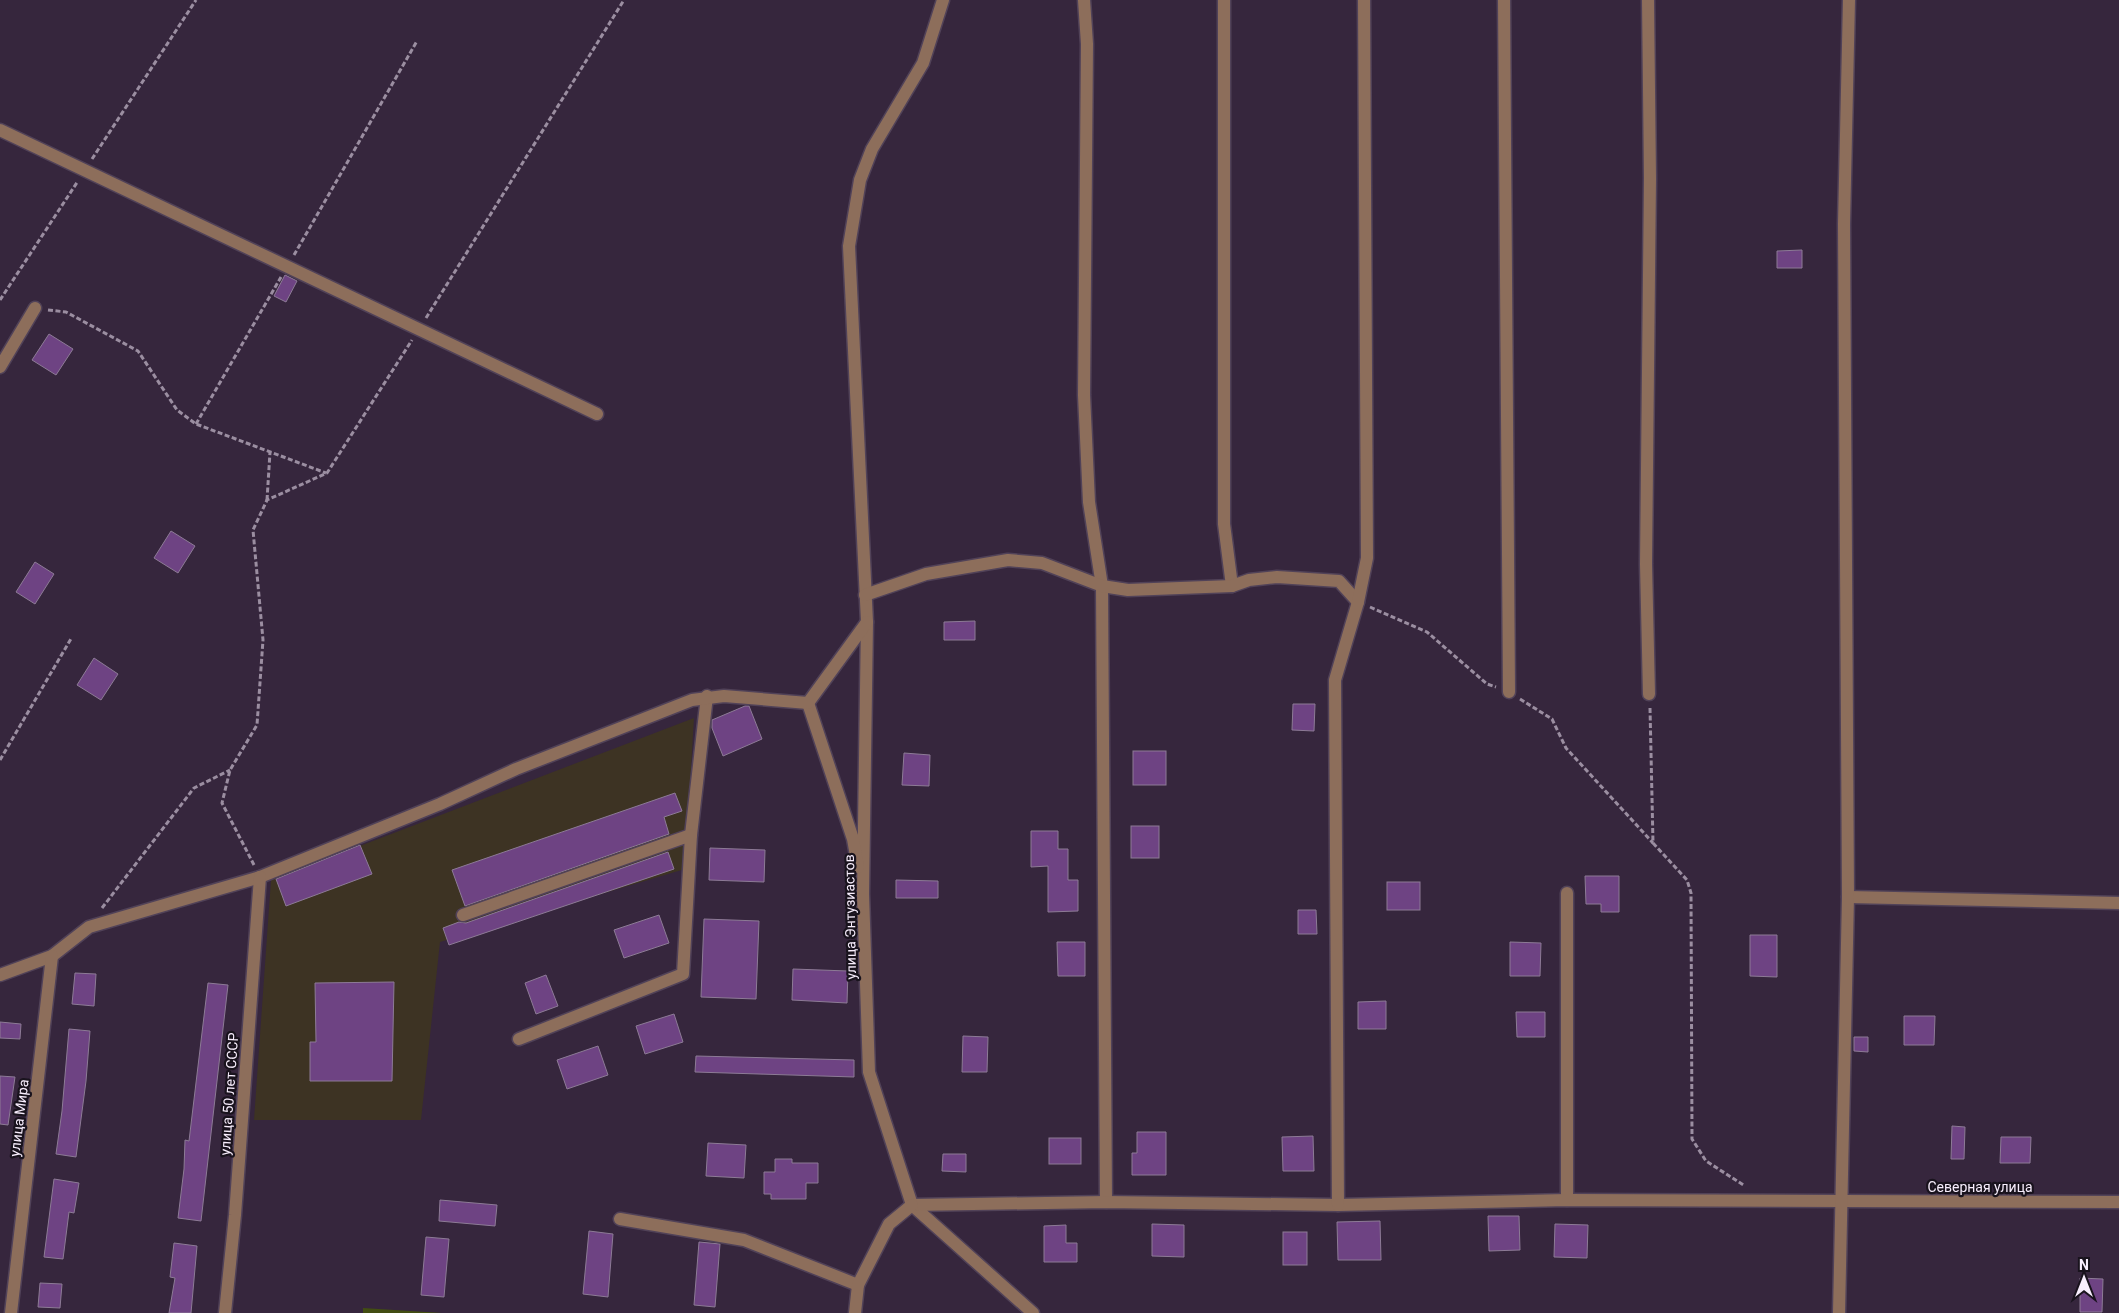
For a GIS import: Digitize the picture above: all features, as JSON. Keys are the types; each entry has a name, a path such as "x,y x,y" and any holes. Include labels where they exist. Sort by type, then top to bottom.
{"street":[{"name":"улица Энтузиастов","path":"912,1205 869,1072 864,894 867,622 849,246 853,210 860,180 872,149 923,62 943,0"},
{"path":"1084,0 1087,54 1084,395 1089,502 1102,586 1106,1202"},
{"path":"1224,0 1224,524 1232,586"},
{"path":"1338,1205 1336,680 1358,602 1367,558 1364,0"},
{"path":"1504,0 1509,692"},
{"path":"1648,0 1650,188 1646,564 1649,694"},
{"path":"1839,1313 1848,897 1844,224 1849,0"},
{"path":"0,130 597,414"},
{"path":"1,361 34,308"},
{"path":"865,595 926,574 1008,560 1042,563 1102,586 1128,590 1232,586 1249,580 1278,577 1340,581 1358,602"},
{"path":"808,703 867,622"},
{"path":"0,975 52,956 89,927 260,877 440,804 516,769 692,700 707,696 724,696 808,703"},
{"path":"518,1039 683,974 691,835 707,696"},
{"path":"808,703 853,839 864,894"},
{"path":"463,916 691,835"},
{"name":"улица 50 лет СССР","path":"225,1313 260,877"},
{"path":"1567,892 1567,1200"},
{"path":"1848,897 2119,904"},
{"name":"улица Мира","path":"11,1313 52,956"},
{"name":"Северная улица","path":"912,1205 1106,1202 1338,1205 1567,1200 2119,1202"},
{"path":"855,1313 858,1285 889,1224 912,1205 1033,1313"},
{"path":"620,1219 744,1240 858,1285"}],"path":[{"path":"0,300 196,0"},
{"path":"267,500 327,473 624,0"},
{"path":"196,424 417,40"},
{"path":"34,308 66,312 138,351 177,410 196,424 327,473"},
{"path":"260,877 222,803 230,770 257,725 263,640 253,530 267,500 270,452"},
{"path":"1358,602 1427,632 1487,684 1509,692 1552,719 1566,748 1687,880 1692,893 1692,1139 1706,1161 1767,1200"},
{"path":"0,760 72,637"},
{"path":"1649,694 1653,843"},
{"path":"89,927 194,788 230,770"}],"shaded area":[{"path":"694,718 685,869 440,942 421,1120 254,1120 271,880"}],"green space":[{"path":"363,1308 442,1313 363,1313"}],"building":[{"path":"1802,250 1802,268 1777,268 1777,251"},
{"path":"285,275 297,281 286,302 274,296"},
{"path":"49,334 73,349 56,375 32,360"},
{"path":"171,531 195,546 178,573 154,558"},
{"path":"35,562 54,574 35,604 16,592"},
{"path":"975,621 975,640 944,640 944,622"},
{"path":"94,658 118,674 101,700 77,685"},
{"path":"1293,704 1315,704 1314,731 1292,730"},
{"path":"749,706 762,739 723,756 712,728 712,720"},
{"path":"1133,751 1166,751 1166,785 1133,785"},
{"path":"904,753 930,755 929,786 902,785"},
{"path":"675,793 682,811 664,817 669,834 465,906 452,870"},
{"path":"1131,826 1159,826 1159,858 1131,858"},
{"path":"1031,831 1058,831 1058,849 1068,849 1068,880 1078,880 1078,911 1048,912 1048,866 1031,867"},
{"path":"360,845 372,874 286,906 276,879"},
{"path":"710,848 765,850 764,882 709,880"},
{"path":"668,852 674,869 449,945 443,928 459,922 466,923"},
{"path":"1585,876 1619,876 1619,912 1601,912 1601,904 1586,904"},
{"path":"896,880 938,881 938,898 896,898"},
{"path":"1387,882 1420,882 1420,910 1387,910"},
{"path":"1298,910 1316,910 1317,934 1298,934"},
{"path":"659,915 669,943 624,958 614,930"},
{"path":"704,919 759,921 756,999 701,997"},
{"path":"1750,935 1777,935 1777,977 1750,976"},
{"path":"1057,942 1085,942 1085,976 1058,976"},
{"path":"1510,942 1541,943 1540,976 1510,976"},
{"path":"793,969 848,971 847,1003 792,1000"},
{"path":"75,973 96,974 94,1006 72,1004"},
{"path":"546,975 558,1006 536,1014 525,983"},
{"path":"394,982 392,1081 310,1081 310,1042 316,1042 315,983"},
{"path":"208,983 228,985 201,1221 178,1218 184,1169 185,1140 189,1141"},
{"path":"1386,1001 1386,1029 1358,1029 1358,1002"},
{"path":"1516,1012 1545,1012 1545,1037 1517,1037"},
{"path":"674,1014 683,1042 645,1054 636,1026"},
{"path":"1904,1016 1935,1016 1934,1045 1904,1045"},
{"path":"0,1022 21,1024 20,1039 0,1038"},
{"path":"69,1029 90,1031 86,1081 76,1157 56,1154 62,1111"},
{"path":"963,1036 988,1037 987,1072 962,1072"},
{"path":"1854,1037 1868,1037 1868,1052 1854,1051"},
{"path":"598,1046 608,1075 567,1089 557,1060"},
{"path":"696,1056 854,1060 854,1077 695,1072"},
{"path":"0,1076 15,1077 8,1125 0,1124"},
{"path":"1952,1126 1965,1127 1964,1159 1951,1159"},
{"path":"1137,1132 1166,1132 1166,1175 1132,1175 1132,1153 1137,1153"},
{"path":"1313,1136 1314,1171 1283,1171 1282,1137"},
{"path":"2001,1137 2031,1137 2030,1163 2000,1163"},
{"path":"1049,1138 1081,1138 1081,1164 1049,1164"},
{"path":"708,1143 746,1145 744,1178 706,1176"},
{"path":"943,1154 966,1154 966,1172 942,1171"},
{"path":"775,1159 792,1159 792,1163 818,1163 818,1183 806,1183 806,1199 771,1199 771,1194 764,1194 764,1172 775,1172"},
{"path":"54,1179 79,1183 74,1213 69,1212 63,1259 44,1257"},
{"path":"440,1200 497,1205 495,1226 439,1221"},
{"path":"1488,1216 1519,1216 1520,1250 1489,1251"},
{"path":"1380,1221 1381,1260 1338,1260 1337,1222"},
{"path":"1152,1224 1184,1225 1184,1257 1152,1256"},
{"path":"1555,1224 1588,1225 1587,1258 1554,1257"},
{"path":"1066,1225 1066,1243 1077,1243 1077,1262 1044,1262 1044,1226"},
{"path":"589,1231 613,1234 608,1297 583,1294"},
{"path":"1283,1232 1307,1232 1307,1265 1283,1265"},
{"path":"426,1237 449,1239 444,1297 421,1295"},
{"path":"699,1242 720,1244 715,1307 694,1305"},
{"path":"174,1243 197,1246 191,1313 169,1313 175,1278 170,1277"},
{"path":"2080,1278 2103,1279 2102,1312 2080,1312"},
{"path":"40,1283 62,1284 60,1308 38,1307"}]}
